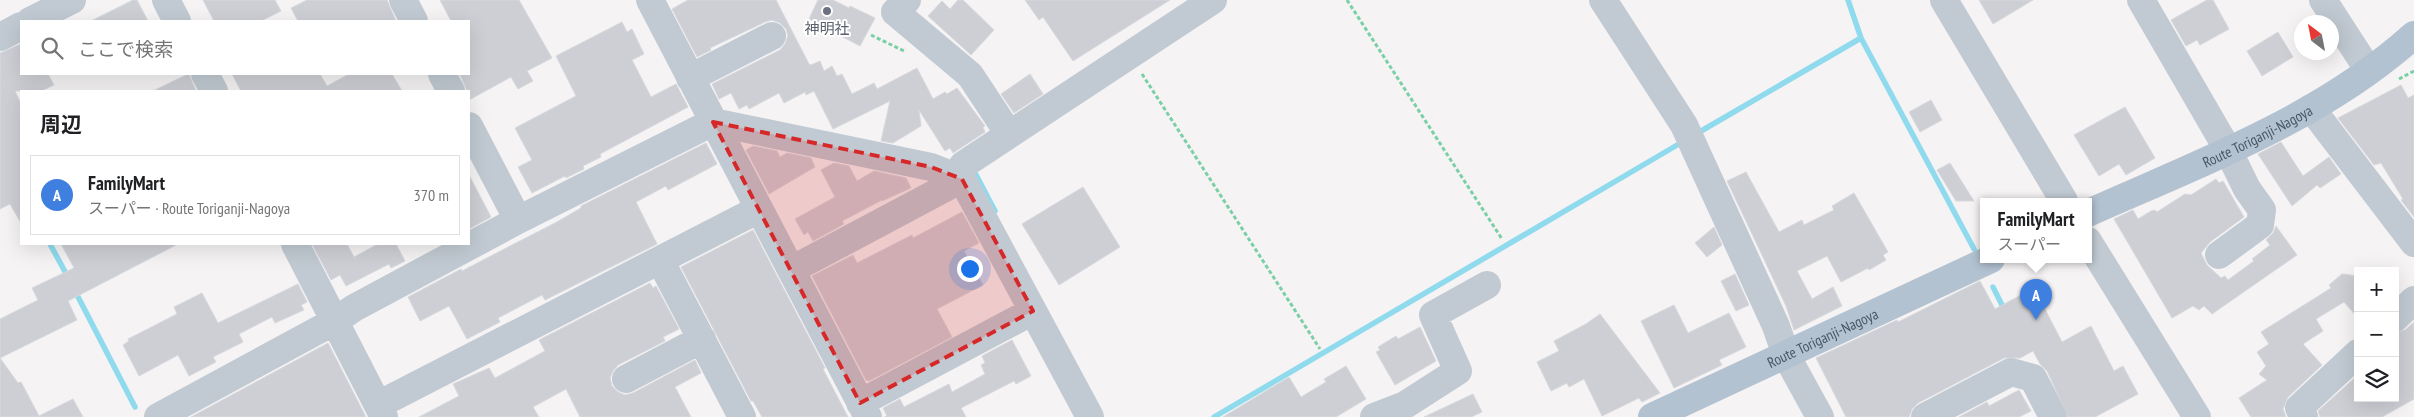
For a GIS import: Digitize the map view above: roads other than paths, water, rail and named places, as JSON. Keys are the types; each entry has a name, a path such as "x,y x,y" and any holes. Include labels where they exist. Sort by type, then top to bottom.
{"main road":[{"name":"Route Toriganji-Nagoya","path":"2092,211 2228,150 2311,108 2386,60 2414,35"},
{"name":"Route Toriganji-Nagoya","path":"1652,417 1982,263"}],"street":[{"path":"32,20 72,0"},
{"path":"166,0 176,20"},
{"path":"403,0 413,20"},
{"path":"907,0 896,12 970,75 1009,134"},
{"path":"1090,417 962,179 963,165 1213,0"},
{"path":"1603,0 1684,125 1776,326 1786,355 1820,417"},
{"path":"1944,0 2062,198"},
{"path":"2140,0 2228,150 2247,189 2262,210 2260,225 2219,255"},
{"path":"2323,0 2370,71"},
{"path":"657,3 690,78 864,410 1033,311"},
{"path":"0,37 20,27"},
{"path":"690,78 772,36"},
{"path":"206,75 213,90"},
{"path":"442,75 450,90"},
{"path":"2311,108 2414,243"},
{"path":"158,417 335,321 354,308 518,220 713,122 931,167 962,179"},
{"path":"470,128 518,220"},
{"path":"791,270 962,179"},
{"path":"296,245 381,411 660,260 759,209"},
{"path":"2092,247 2197,417"},
{"path":"660,260 742,417"},
{"path":"1374,417 1405,405 1458,371 1433,316 1487,285"},
{"path":"2399,314 2414,300"},
{"path":"626,379 702,339"},
{"path":"2304,417 2299,408 2354,357"},
{"path":"1925,417 2012,372 2033,378 2053,417"}],"waterway":[{"path":"1848,0 1861,38 1974,249"},
{"path":"1696,134 1861,38"},
{"path":"1214,417 1684,141"},
{"path":"974,171 995,211"},
{"path":"51,245 69,279"},
{"path":"1993,287 2005,311"},
{"path":"74,289 135,407"}],"place":[{"name":"神明社","path":"827,11"},
{"name":"FamilyMart","path":"2036,320"}]}
